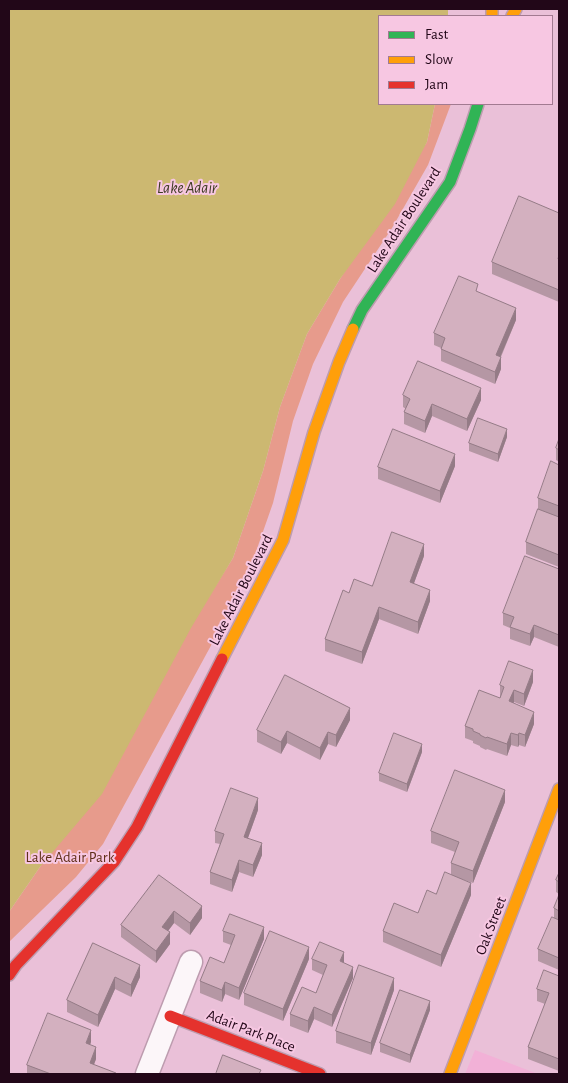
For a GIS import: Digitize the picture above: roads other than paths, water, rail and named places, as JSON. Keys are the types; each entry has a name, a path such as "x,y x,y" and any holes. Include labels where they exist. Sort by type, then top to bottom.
{"street":[{"name":"Lake Adair Boulevard","path":"9,975 16,965 114,862 137,827 283,540 314,432 339,362 362,310 450,182 478,105"},
{"name":"Oak Street","path":"450,1074 559,789"},
{"path":"147,1074 191,962"},
{"name":"Adair Park Place","path":"170,1016 320,1074"}],"water":[{"name":"Lake Adair","path":"9,9 448,9 448,15 378,15 378,105 435,105 427,142 395,204 340,279 307,334 280,407 263,471 233,558 191,628 102,794 40,867 9,912"}],"park label":[{"name":"Lake Adair Park","path":"70,857"}]}
